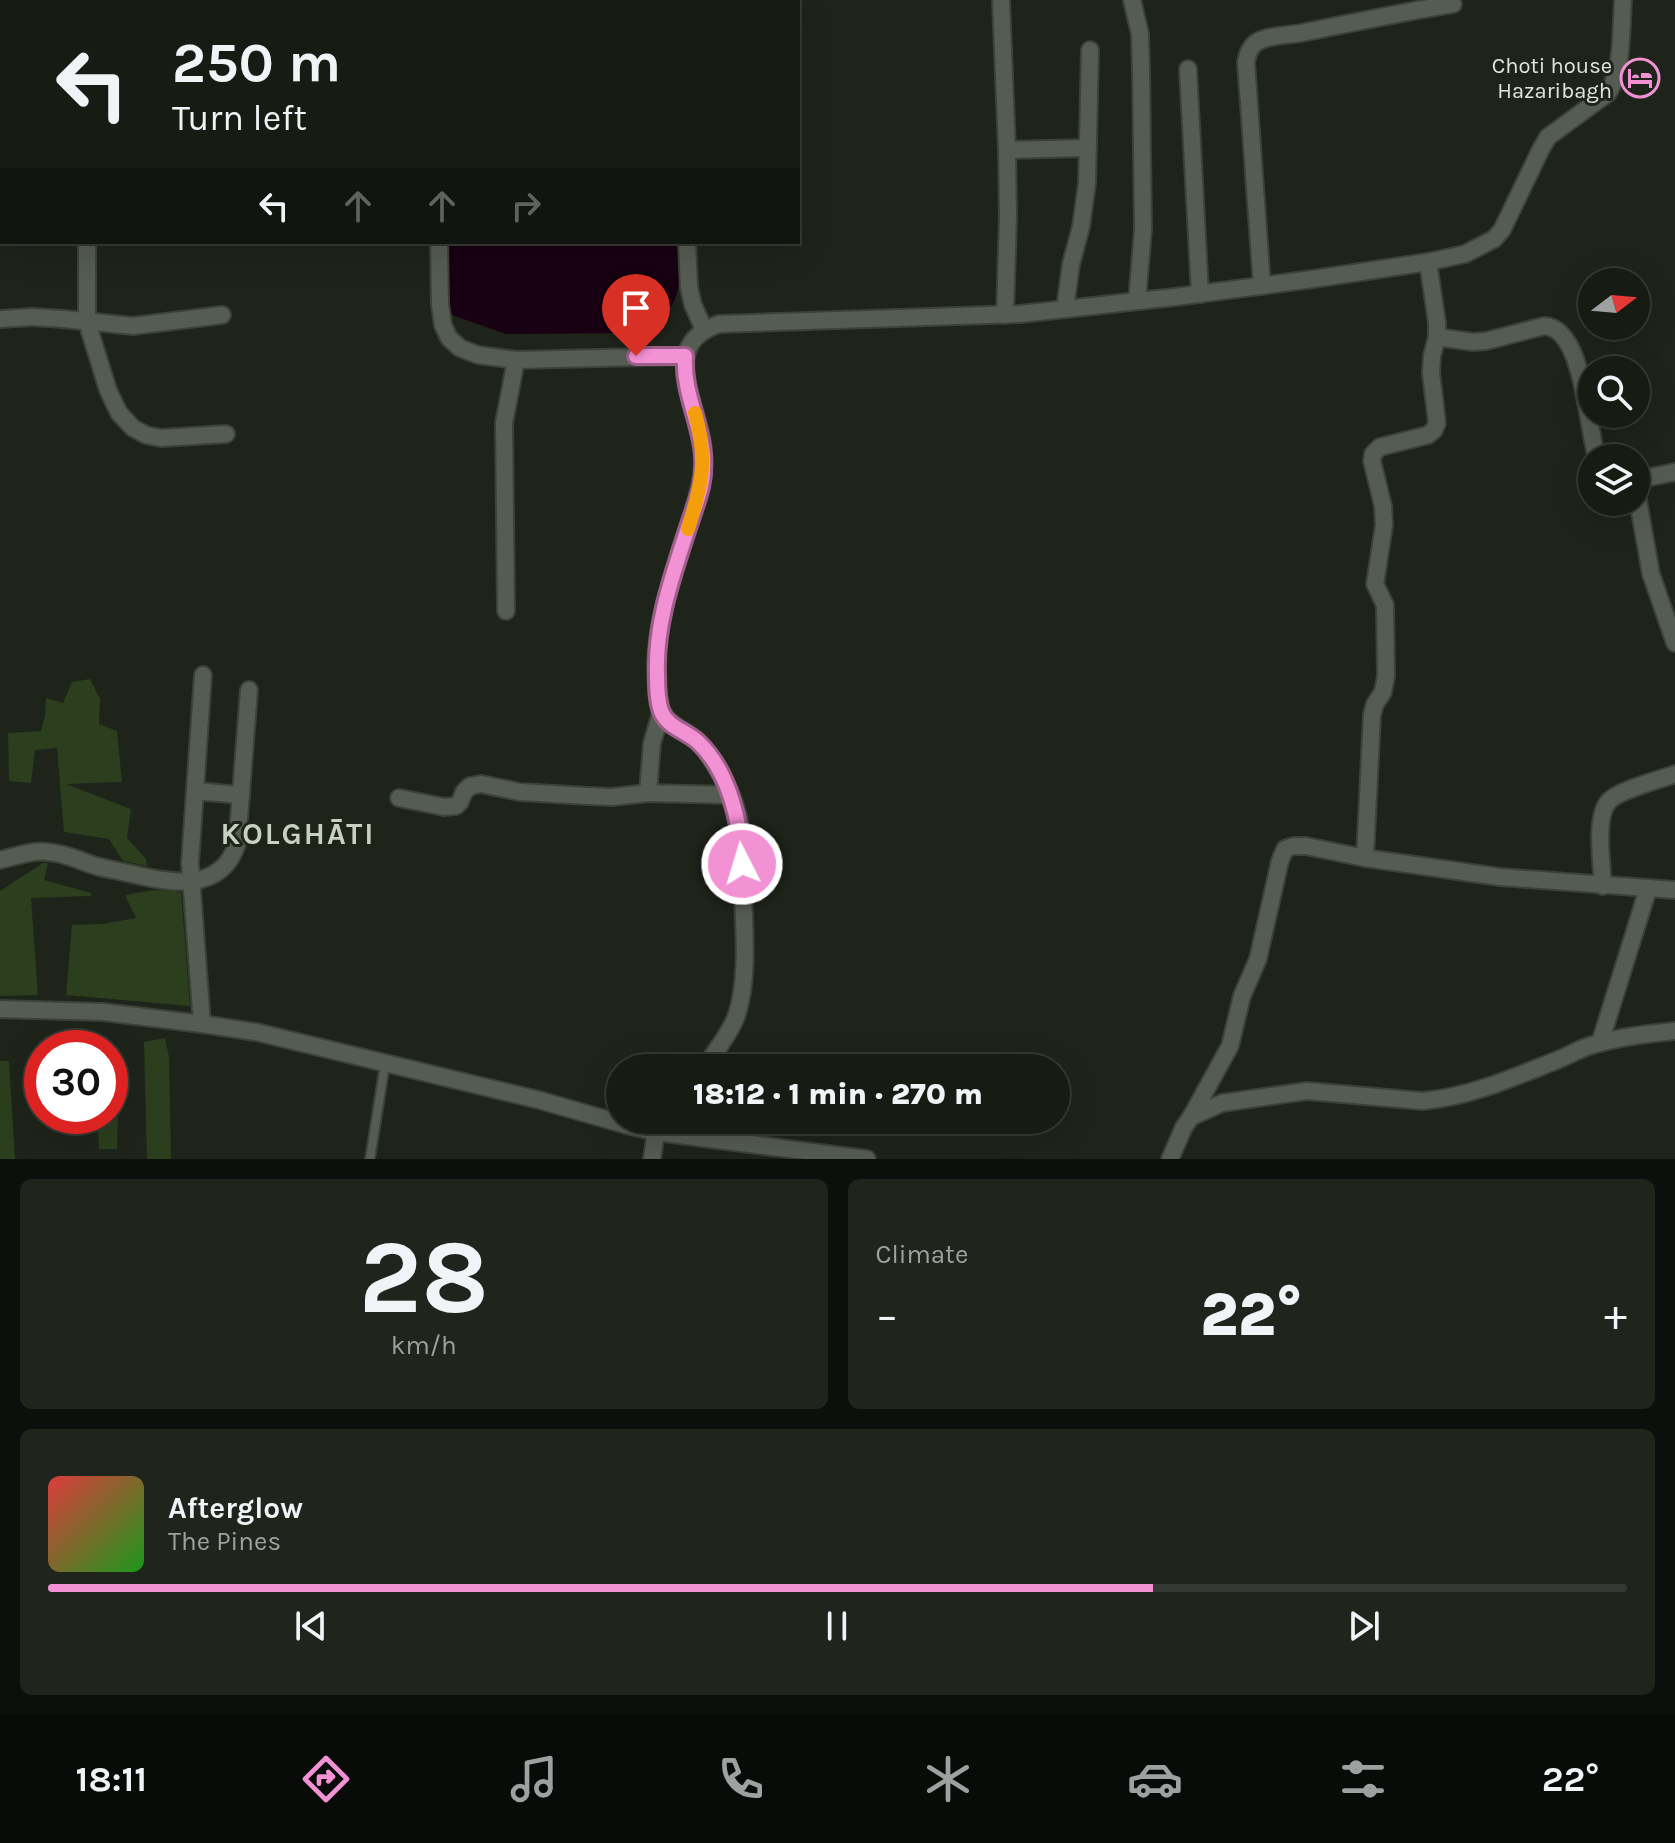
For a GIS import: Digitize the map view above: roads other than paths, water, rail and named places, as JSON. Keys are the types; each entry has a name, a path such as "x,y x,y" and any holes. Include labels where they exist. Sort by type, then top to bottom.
{"street":[{"path":"1001,0 1008,216 1005,315"},
{"path":"1132,0 1140,34 1141,70 1143,230 1137,301"},
{"path":"648,793 652,743 661,713 656,658 659,629 701,486 704,456 701,435 684,373 685,356 694,338 704,329 743,322 1005,315 1262,286 1465,254 1494,239 1502,230 1548,137 1608,93 1617,68 1623,0"},
{"path":"1262,286 1246,62 1248,51 1264,39 1453,4"},
{"path":"1065,309 1085,201 1090,50"},
{"path":"1188,69 1200,294"},
{"path":"1007,150 1088,148"},
{"path":"87,244 87,322 108,390 119,413 133,428 161,438 226,434"},
{"path":"439,244 443,325 449,338 460,348 478,355 516,360 685,356"},
{"path":"687,244 689,287 704,329"},
{"path":"1365,858 1372,715 1383,692 1386,676 1385,605 1375,584 1384,525 1383,506 1372,461 1373,454 1380,447 1428,435 1437,423 1431,373 1437,323 1428,262"},
{"path":"0,319 32,317 133,326 222,315"},
{"path":"1437,337 1486,341 1553,326 1570,344 1576,361 1594,444"},
{"path":"506,611 504,423 516,360"},
{"path":"1650,477 1675,472"},
{"path":"1641,516 1651,574 1675,643"},
{"path":"202,1024 190,882 203,675"},
{"path":"0,860 51,852 153,879 190,882 217,873 232,858 237,844 249,690"},
{"path":"661,713 668,722 705,749 730,795 742,839 745,948 741,996 736,1017 713,1054"},
{"path":"1603,886 1600,825 1608,801 1675,774"},
{"path":"399,798 444,807 456,806 470,786 481,784 520,792 588,796 648,793 730,795"},
{"path":"195,791 241,795"},
{"path":"1170,1159 1184,1127 1230,1046 1242,996 1258,959 1285,849 1306,846 1365,858 1500,877 1675,890"},
{"path":"1600,1043 1648,889"},
{"path":"0,1009 103,1012 256,1032 539,1100 606,1119"},
{"path":"1191,1117 1222,1103 1307,1091 1423,1101 1443,1099 1468,1093 1588,1046 1633,1035 1675,1031"},
{"path":"652,1159 657,1134"},
{"path":"698,1134 867,1159"},
{"path":"732,1141 741,1159"}],"lane":[{"path":"370,1159 385,1064"}],"place":[{"name":"Choti house Hazaribagh","path":"1640,78"}],"district":[{"name":"KOLGHĀTI","path":"298,834"}]}
